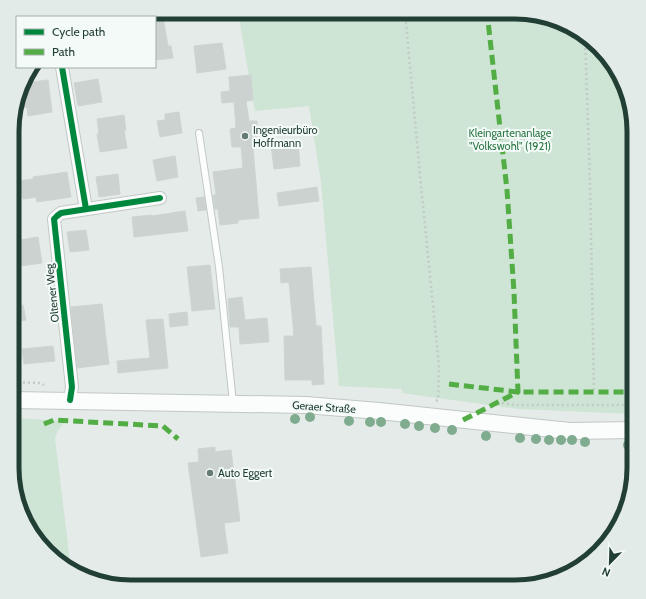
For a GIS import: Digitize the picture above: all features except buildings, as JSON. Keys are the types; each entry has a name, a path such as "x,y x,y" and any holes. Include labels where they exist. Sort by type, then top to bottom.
{"main road":[{"name":"Geraer Straße","path":"19,400 306,405 570,431 627,430"}],"street":[{"path":"62,68 86,209"},
{"name":"Oltener Weg","path":"70,400 72,387 54,219 61,213 160,198"}],"lane":[{"path":"199,133 219,267 233,403"}],"path":[{"path":"407,19 439,366 438,400 430,403"},
{"path":"585,44 590,182 594,392"},
{"path":"497,402 516,405 627,405"}],"green space":[{"name":"Kleingartenanlage \"Volkswohl\" (1921)","path":"239,19 522,19 537,21 558,28 583,42 599,57 612,75 623,102 627,124 627,414 518,409 402,393 402,389 339,386 321,182 309,106 255,111"},
{"path":"19,418 67,421 59,429 55,439 70,562 57,552 42,536 34,524 23,497 19,475"}],"marked path":[{"path":"463,420 518,392 514,292 507,190 488,19"},
{"path":"449,384 518,392 627,392"},
{"path":"44,424 54,420 163,426 178,439"}],"cycle path":[{"path":"62,68 86,209"},
{"path":"70,400 72,387 54,219 61,213 160,198"}],"place":[{"name":"Ingenieurbüro Hoffmann","path":"245,136"},
{"name":"Auto Eggert","path":"210,473"}]}
